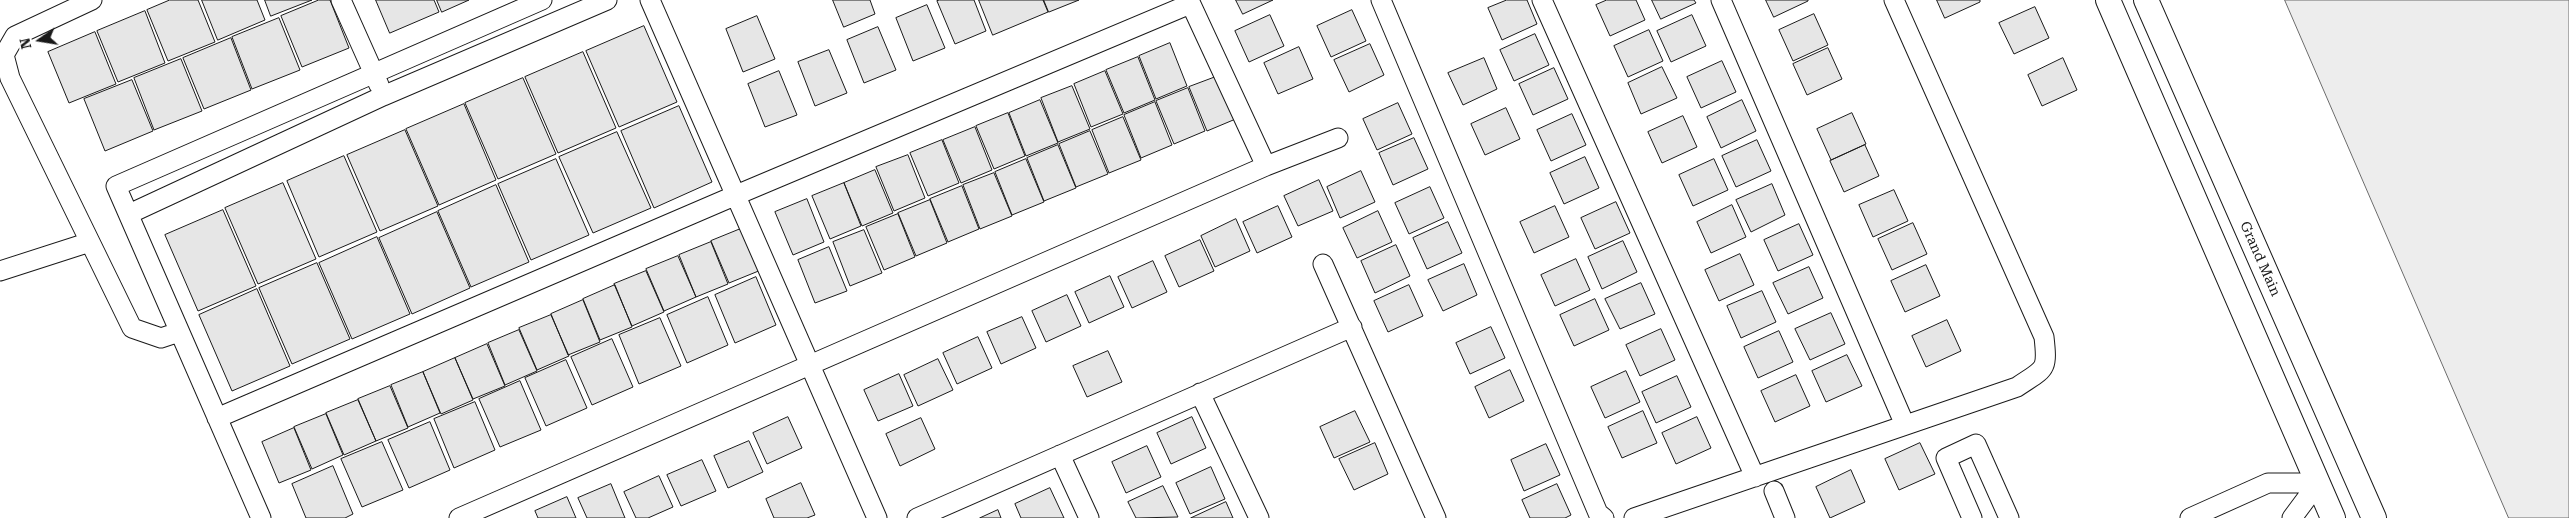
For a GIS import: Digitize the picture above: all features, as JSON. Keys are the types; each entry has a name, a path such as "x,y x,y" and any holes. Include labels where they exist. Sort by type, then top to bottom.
{"street":[{"path":"92,0 15,36 4,55 10,78 132,328 160,338 180,332"},
{"path":"341,0 383,96"},
{"path":"260,518 116,186 542,0"},
{"path":"129,214 383,96 607,0"},
{"path":"650,0 734,196 877,518"},
{"path":"1381,0 1598,513 1604,518"},
{"path":"1542,0 1755,477"},
{"path":"1720,0 1905,425"},
{"path":"1634,518 2017,387 2042,370 2046,361 2044,337 1894,0"},
{"path":"2108,0 2333,518"},
{"name":"Grand Main","path":"2146,0 2374,518"},
{"path":"217,418 1190,2 1266,166"},
{"path":"459,518 1266,166 1338,138"},
{"path":"0,270 90,242"},
{"path":"1323,264 1436,518"},
{"path":"917,518 1352,327"},
{"path":"1200,394 1259,518"},
{"path":"1972,518 1946,458 1976,444 2009,518"},
{"path":"1060,455 1088,518"},
{"path":"2194,517 2268,483 2318,483 2351,468"},
{"path":"2292,518 2318,483"},
{"path":"1774,491 1785,518"}],"shaded area":[{"path":"2285,0 2569,0 2569,518 2509,518"}],"building":[{"path":"170,0 198,0 215,42 168,61 147,10"},
{"path":"202,0 257,0 265,20 218,40"},
{"path":"265,0 312,0 271,16"},
{"path":"319,0 330,0 349,48 302,67 281,16"},
{"path":"376,0 434,0 439,12 390,33"},
{"path":"437,0 469,0 442,12"},
{"path":"833,0 870,0 875,14 844,27"},
{"path":"974,0 986,31 955,44 937,1"},
{"path":"979,0 1043,0 1048,12 993,35"},
{"path":"1044,0 1079,0 1049,12"},
{"path":"1236,0 1273,0 1243,14"},
{"path":"1507,0 1527,0 1537,24 1502,40 1488,8"},
{"path":"1607,0 1636,0 1645,20 1610,36 1596,5"},
{"path":"1652,0 1694,0 1696,3 1661,19"},
{"path":"1766,0 1808,0 1808,1 1774,17"},
{"path":"1937,0 1980,0 1980,2 1945,18"},
{"path":"927,5 945,48 913,61 896,18"},
{"path":"2035,7 2049,38 2014,54 1999,23"},
{"path":"1352,10 1366,41 1331,57 1317,26"},
{"path":"145,11 165,63 118,82 97,31"},
{"path":"1814,14 1828,45 1793,61 1779,30"},
{"path":"1270,15 1284,46 1249,62 1235,31"},
{"path":"1692,15 1706,46 1671,62 1657,31"},
{"path":"757,16 775,59 743,72 726,29"},
{"path":"279,18 300,70 252,89 232,37"},
{"path":"644,26 677,102 619,127 586,51"},
{"path":"878,27 896,70 864,83 847,40"},
{"path":"1649,30 1663,61 1628,77 1614,46"},
{"path":"95,32 116,84 69,103 48,52"},
{"path":"1535,34 1549,65 1514,81 1500,50"},
{"path":"231,38 251,90 204,109 183,58"},
{"path":"1170,43 1187,86 1156,99 1139,56"},
{"path":"1370,44 1384,75 1349,92 1334,60"},
{"path":"1299,47 1313,79 1278,94 1264,63"},
{"path":"1828,48 1842,79 1807,95 1793,64"},
{"path":"829,50 847,93 815,106 798,62"},
{"path":"583,52 616,128 558,153 525,77"},
{"path":"1138,57 1155,100 1124,113 1106,70"},
{"path":"1484,58 1497,89 1463,105 1448,73"},
{"path":"2063,58 2077,90 2042,106 2028,75"},
{"path":"181,59 202,111 154,130 134,78"},
{"path":"1722,61 1736,92 1701,108 1687,77"},
{"path":"1662,67 1677,98 1641,114 1628,83"},
{"path":"1554,68 1568,99 1533,115 1519,84"},
{"path":"779,71 797,115 765,127 748,84"},
{"path":"1105,71 1123,114 1091,127 1074,84"},
{"path":"1221,75 1238,118 1207,131 1189,87"},
{"path":"523,78 556,154 498,179 465,103"},
{"path":"132,80 153,131 105,151 84,99"},
{"path":"1072,86 1090,129 1058,142 1041,98"},
{"path":"1188,88 1205,131 1174,144 1156,101"},
{"path":"1040,100 1058,143 1026,156 1009,113"},
{"path":"1742,100 1756,131 1721,148 1707,117"},
{"path":"1155,102 1172,145 1141,158 1124,115"},
{"path":"1398,103 1412,134 1377,150 1363,119"},
{"path":"464,104 496,180 439,205 406,129"},
{"path":"679,106 712,182 654,208 621,131"},
{"path":"1506,108 1520,139 1485,155 1471,124"},
{"path":"1008,113 1025,156 994,169 976,126"},
{"path":"1852,113 1866,144 1831,160 1817,129"},
{"path":"1572,114 1586,145 1551,161 1537,130"},
{"path":"1683,116 1697,147 1662,163 1648,132"},
{"path":"1123,117 1141,160 1109,173 1092,130"},
{"path":"975,127 992,170 961,183 943,140"},
{"path":"405,130 438,206 380,231 347,155"},
{"path":"1090,131 1108,174 1076,187 1059,144"},
{"path":"617,132 651,208 593,233 559,157"},
{"path":"1414,138 1428,169 1393,185 1379,153"},
{"path":"942,140 959,183 928,196 910,153"},
{"path":"1757,140 1771,171 1736,187 1722,156"},
{"path":"1058,145 1076,188 1044,201 1027,158"},
{"path":"1865,145 1879,176 1844,192 1830,161"},
{"path":"908,155 925,198 894,211 876,167"},
{"path":"344,156 377,232 319,257 287,181"},
{"path":"1585,157 1599,188 1564,204 1550,173"},
{"path":"556,159 589,235 531,260 498,184"},
{"path":"1026,159 1044,202 1012,215 995,172"},
{"path":"1714,159 1728,190 1693,206 1679,175"},
{"path":"875,170 893,213 862,226 844,183"},
{"path":"1361,171 1375,202 1340,218 1327,187"},
{"path":"994,173 1012,216 980,229 963,185"},
{"path":"1319,180 1333,211 1298,226 1284,196"},
{"path":"283,183 316,259 258,284 225,208"},
{"path":"844,183 861,226 830,239 812,196"},
{"path":"1772,184 1785,215 1751,232 1736,200"},
{"path":"496,185 529,262 471,287 438,211"},
{"path":"962,186 979,229 948,242 930,199"},
{"path":"1430,187 1444,218 1409,234 1395,203"},
{"path":"1894,190 1908,221 1873,237 1859,205"},
{"path":"807,199 824,242 793,255 775,212"},
{"path":"930,200 947,243 916,256 898,213"},
{"path":"1616,202 1630,233 1595,249 1581,218"},
{"path":"1732,205 1746,237 1711,253 1697,222"},
{"path":"1278,206 1292,237 1257,253 1243,222"},
{"path":"1555,206 1569,237 1534,253 1520,222"},
{"path":"223,210 256,286 198,311 165,235"},
{"path":"1378,211 1392,242 1357,258 1343,228"},
{"path":"437,212 470,288 412,314 379,238"},
{"path":"898,214 915,257 884,270 866,227"},
{"path":"1236,219 1250,251 1215,267 1201,236"},
{"path":"1448,222 1462,253 1427,269 1413,238"},
{"path":"1913,223 1927,254 1892,270 1878,239"},
{"path":"1799,224 1813,255 1778,271 1764,240"},
{"path":"743,228 761,270 729,283 711,241"},
{"path":"864,230 882,273 850,286 833,242"},
{"path":"377,237 410,314 352,339 319,263"},
{"path":"1200,240 1214,271 1179,287 1165,256"},
{"path":"1623,241 1637,272 1602,289 1588,257"},
{"path":"711,242 728,284 696,297 679,255"},
{"path":"1396,245 1410,276 1375,293 1361,261"},
{"path":"829,247 847,291 815,303 798,260"},
{"path":"1740,254 1754,285 1719,301 1705,270"},
{"path":"678,256 696,297 664,311 646,269"},
{"path":"1576,259 1590,290 1555,306 1541,275"},
{"path":"1153,261 1167,292 1132,308 1118,277"},
{"path":"317,263 350,339 292,364 259,288"},
{"path":"1464,264 1477,295 1443,311 1428,280"},
{"path":"1926,265 1940,296 1905,312 1891,281"},
{"path":"1809,267 1823,298 1788,314 1773,283"},
{"path":"646,271 664,312 632,326 614,284"},
{"path":"1110,276 1124,307 1089,323 1075,292"},
{"path":"756,277 776,325 735,343 715,295"},
{"path":"1641,283 1655,314 1620,329 1605,299"},
{"path":"615,285 632,327 600,340 583,299"},
{"path":"1409,285 1423,316 1388,332 1374,301"},
{"path":"257,289 290,366 232,391 199,315"},
{"path":"1762,291 1776,322 1741,338 1727,306"},
{"path":"1067,295 1081,326 1046,342 1032,311"},
{"path":"708,297 728,345 687,363 667,315"},
{"path":"1595,299 1609,330 1574,346 1560,315"},
{"path":"583,300 600,342 568,355 551,314"},
{"path":"1831,313 1845,344 1810,360 1795,329"},
{"path":"551,315 569,356 537,370 519,328"},
{"path":"1022,317 1036,348 1001,364 987,332"},
{"path":"660,318 681,366 639,384 619,335"},
{"path":"1947,320 1961,351 1926,367 1912,336"},
{"path":"1491,327 1505,358 1470,374 1456,343"},
{"path":"1661,329 1675,360 1640,376 1626,345"},
{"path":"519,330 537,371 505,385 488,343"},
{"path":"1779,331 1793,362 1758,378 1744,347"},
{"path":"978,337 992,368 957,384 943,353"},
{"path":"612,339 633,387 592,405 571,357"},
{"path":"487,344 505,386 473,399 455,358"},
{"path":"1108,351 1122,382 1087,397 1073,366"},
{"path":"1847,355 1862,386 1826,402 1812,371"},
{"path":"455,358 473,400 441,414 423,372"},
{"path":"938,359 953,390 918,406 904,375"},
{"path":"566,360 587,408 546,426 525,378"},
{"path":"1510,370 1524,401 1489,418 1475,387"},
{"path":"1626,371 1640,402 1605,418 1591,387"},
{"path":"423,372 440,413 408,427 391,385"},
{"path":"899,374 913,406 878,421 864,390"},
{"path":"1796,375 1810,406 1775,422 1761,391"},
{"path":"1677,376 1691,407 1656,423 1642,392"},
{"path":"520,381 541,430 500,447 479,399"},
{"path":"390,386 408,428 376,441 358,399"},
{"path":"358,400 376,441 344,455 326,413"},
{"path":"475,402 495,450 454,468 434,419"},
{"path":"1355,411 1370,442 1334,458 1320,427"},
{"path":"1643,411 1657,443 1622,458 1608,427"},
{"path":"326,414 343,455 312,469 294,427"},
{"path":"788,417 802,448 767,464 753,433"},
{"path":"1192,417 1206,448 1171,464 1157,433"},
{"path":"1697,417 1711,448 1676,464 1662,433"},
{"path":"921,418 935,449 900,466 886,434"},
{"path":"430,422 450,470 409,488 388,440"},
{"path":"294,428 311,470 279,483 262,442"},
{"path":"749,441 763,472 728,488 714,456"},
{"path":"382,442 403,490 362,507 341,459"},
{"path":"1375,443 1388,474 1354,490 1339,459"},
{"path":"1920,443 1935,474 1899,490 1885,459"},
{"path":"1546,444 1560,475 1524,491 1511,460"},
{"path":"1147,446 1161,477 1126,493 1112,462"},
{"path":"702,460 716,491 681,506 667,475"},
{"path":"333,466 353,514 345,518 306,518 292,484"},
{"path":"1211,467 1225,499 1190,514 1176,483"},
{"path":"1851,470 1865,502 1830,518 1816,487"},
{"path":"659,476 673,507 648,518 636,518 624,492"},
{"path":"801,483 815,515 807,518 774,518 766,499"},
{"path":"611,484 625,518 587,518 578,498"},
{"path":"1557,484 1571,515 1565,518 1530,518 1522,500"},
{"path":"1163,486 1178,517 1136,518 1128,502"},
{"path":"1050,488 1064,518 1021,518 1015,504"},
{"path":"567,497 576,518 538,518 535,511"},
{"path":"1226,502 1233,518 1191,518"},
{"path":"998,510 1001,518 980,518"}]}
